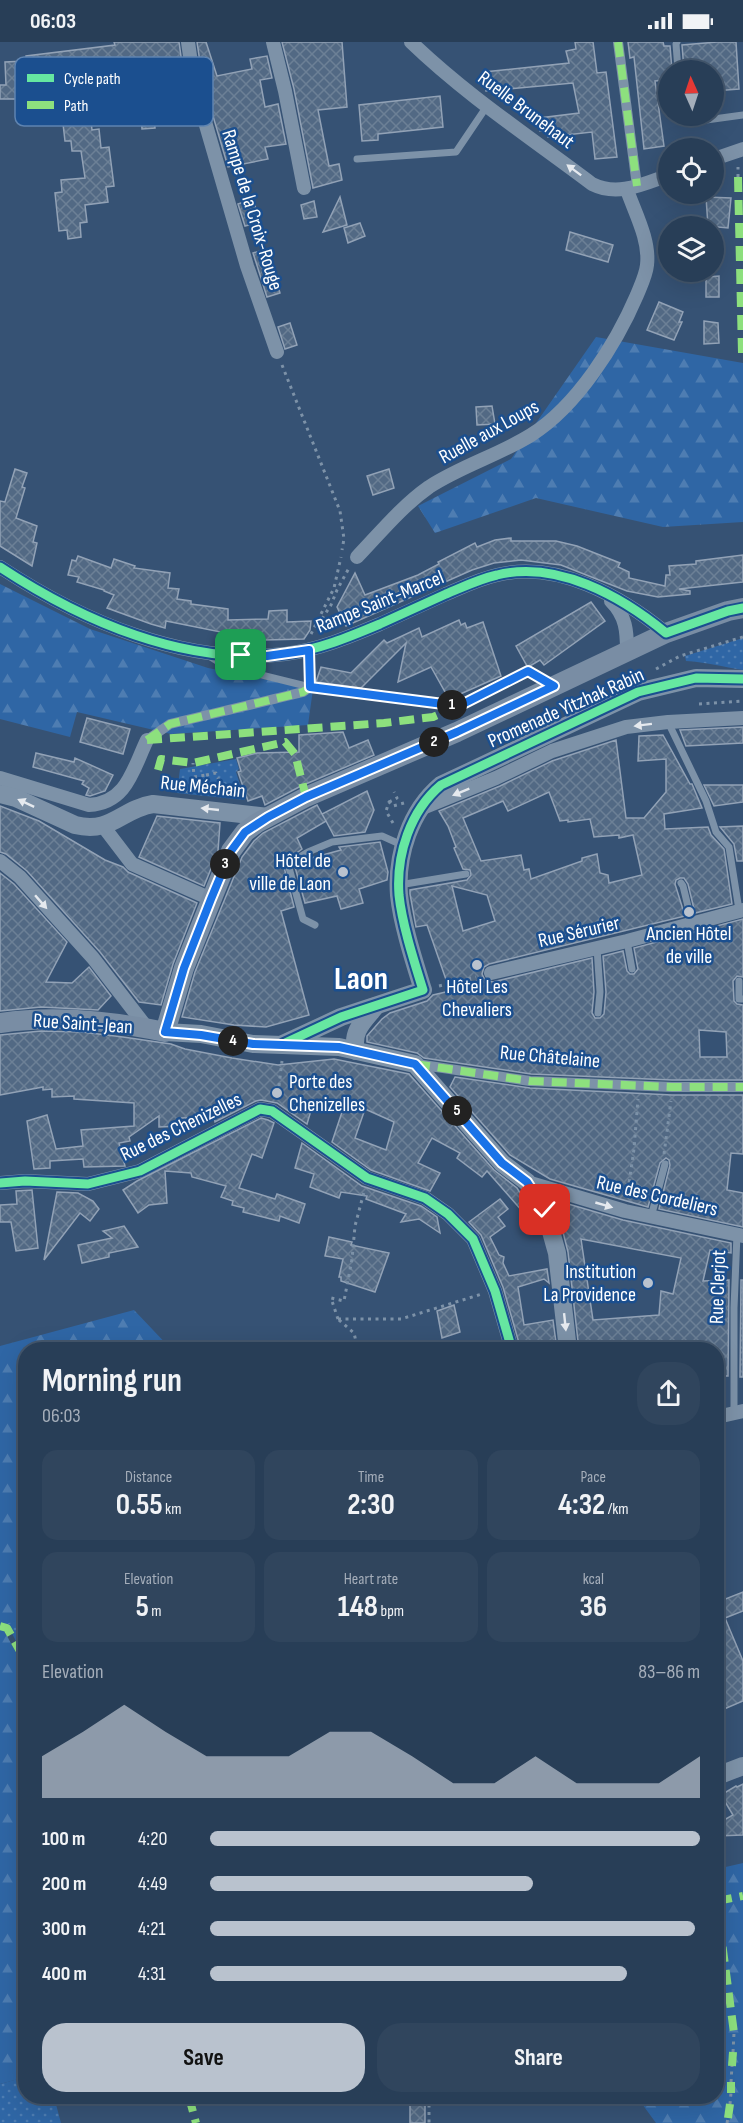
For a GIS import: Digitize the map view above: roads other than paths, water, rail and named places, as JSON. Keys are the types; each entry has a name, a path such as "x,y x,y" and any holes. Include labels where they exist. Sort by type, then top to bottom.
{"main road":[{"path":"156,1030 184,968 231,851 245,832 306,797 488,718 666,633 743,608"},
{"name":"Rue Saint-Jean","path":"0,1023 31,1019 57,1019 156,1030"}],"street":[{"name":"Rampe de la Croix-Rouge","path":"188,42 190,57"},
{"path":"273,42 304,188"},
{"name":"Ruelle Brunehaut","path":"411,42 487,106 592,184 601,188 632,188"},
{"path":"618,42 632,188 658,179"},
{"name":"Rampe de la Croix-Rouge","path":"206,126 247,266 277,352"},
{"path":"724,156 743,149"},
{"name":"Ruelle aux Loups","path":"357,557 407,504 430,487 530,436 547,424 563,410 592,373 625,323 645,275 646,243 632,188"},
{"name":"Rampe Saint-Marcel","path":"0,567 46,596 104,623 155,641 201,651 241,655 267,656 305,650 360,633 479,580 508,572 525,571 574,579 647,618 666,633"},
{"name":"Rampe Saint-Marcel","path":"604,594 621,611 624,618 627,651"},
{"name":"Promenade Yitzhak Rabin","path":"376,1006 423,990 401,904 399,885 411,806 427,797 441,785 638,692 696,678 743,679"},
{"path":"0,778 89,806 101,805 113,799 123,790 147,740 170,724 303,692 310,687"},
{"path":"411,806 496,778 552,752 626,727 743,718"},
{"path":"0,794 16,798 75,825 94,828 103,826 132,864 211,899"},
{"name":"Rue Méchain","path":"103,826 138,807 153,804 268,817"},
{"path":"0,861 20,877 156,1030"},
{"name":"Rue Sérurier","path":"491,973 627,941 741,910"},
{"path":"283,1044 341,1017 376,1006"},
{"path":"356,1051 354,1041 356,1032 376,1006"},
{"name":"Rue Châtelaine","path":"156,1030 253,1044 317,1045 415,1064 530,1082 743,1087"},
{"path":"415,1064 502,1163 527,1182 545,1210 557,1252 567,1342"},
{"name":"Rue des Chenizelles","path":"0,1183 88,1184 140,1171 260,1109 272,1111 368,1178 426,1198 448,1214 473,1239 495,1291 510,1342"},
{"name":"Rue des Cordeliers","path":"527,1182 625,1211 740,1235"},
{"path":"724,1773 743,1766"}],"lane":[{"path":"677,42 677,60"},
{"path":"357,159 456,152 487,106"},
{"path":"724,118 743,115"},
{"path":"201,651 225,666 310,687 459,706 528,671 554,686"},
{"path":"668,722 706,801 716,832 729,847 741,910"},
{"path":"315,925 303,919 288,864 332,842 382,836 404,846"},
{"path":"399,885 466,874"},
{"path":"681,883 692,923"},
{"path":"627,941 632,969"},
{"path":"597,948 600,992 598,1012"},
{"path":"739,981 739,999 743,999"},
{"path":"651,1217 665,1164"},
{"name":"Rue Clerjot","path":"738,1412 734,1308 740,1235"}],"place":[{"name":"Hôtel de ville de Laon","path":"343,872"},
{"name":"Ancien Hôtel de ville","path":"689,912"},
{"name":"Hôtel Les Chevaliers","path":"477,965"},
{"name":"Porte des Chenizelles","path":"277,1093"},
{"name":"Institution La Providence","path":"648,1283"}],"district":[{"name":"Laon","path":"361,979"}]}
